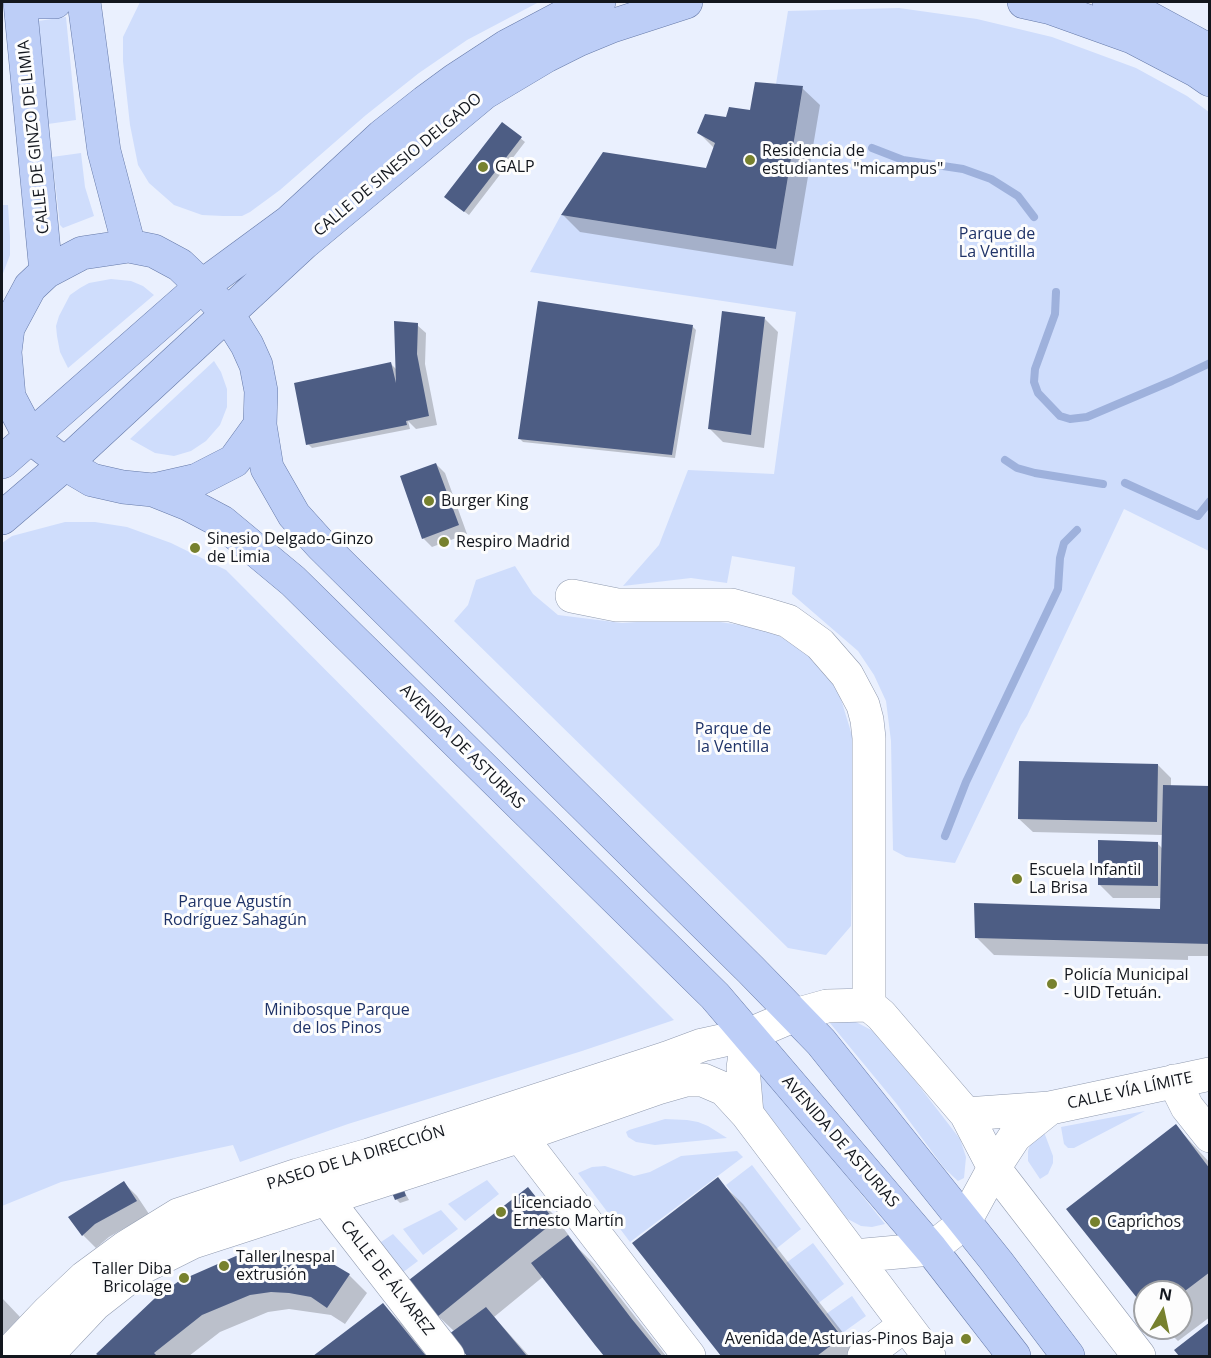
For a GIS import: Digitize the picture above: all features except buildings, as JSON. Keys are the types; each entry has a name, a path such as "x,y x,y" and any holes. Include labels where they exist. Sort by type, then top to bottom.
{"main road":[{"name":"CALLE DE GINZO DE LIMIA","path":"20,2 46,272"},
{"path":"32,2 55,2"},
{"path":"84,2 104,152 129,246"},
{"name":"CALLE DE SINESIO DELGADO","path":"2,462 202,285 289,222 382,136 455,80 530,33 599,2"},
{"name":"CALLE DE SINESIO DELGADO","path":"2,518 65,464 312,236 484,93 578,40 612,26 686,2"},
{"path":"1024,2 1051,8 1132,37 1197,71 1209,80"},
{"path":"1108,2 1138,12 1209,51"},
{"path":"260,425 234,461 197,480 153,490 123,487 92,480 65,464 30,437 9,397 5,352 8,328 30,286 46,272 82,253 129,246 154,251 180,265 202,285 227,313 247,345 256,365 261,391 260,425 267,468 294,515 321,545 821,1042 1068,1356"},
{"name":"AVENIDA DE ASTURIAS","path":"153,490 188,504 222,522 293,581 708,989 931,1249 1014,1356"}],"street":[{"path":"1152,2 1209,46"},
{"path":"572,596 617,604 731,605 768,615 788,621 820,644 847,675 863,705 869,738 869,1005"},
{"path":"929,1356 747,1114 743,1068 747,1035 795,1015 826,1006 869,1005 881,1015 966,1114 994,1168 1139,1356"},
{"name":"PASEO DE LA DIRECCIÓN","path":"6,1356 84,1278 126,1247 178,1215 702,1045 747,1035"},
{"name":"CALLE VÍA LÍMITE","path":"966,1114 1050,1108 1209,1074"},
{"name":"PASEO DE LA DIRECCIÓN","path":"63,1351 95,1304 141,1268 193,1242 686,1080 703,1080 724,1089 747,1114"},
{"path":"1174,1082 1187,1107 1209,1136"},
{"name":"CALLE VÍA LÍMITE","path":"994,1168 1015,1136 1050,1108"},
{"path":"520,1136 689,1356"},
{"path":"854,1256 931,1249 964,1223 994,1168"},
{"name":"CALLE DE ÁLVAREZ","path":"326,1199 448,1356"},
{"path":"864,1356 905,1325"}],"green space":[{"path":"140,2 539,2 467,40 419,73 366,115 280,190 250,212 242,216 223,216 202,215 174,205 149,183 138,165 130,125 123,61 123,37"},
{"name":"Parque de La Ventilla","path":"899,8 977,19 1052,37 1136,68 1187,96 1209,112 1209,551 1124,509 955,863 906,857 893,850 891,741 886,701 874,675 858,651 792,594 795,567 732,556 727,583 691,578 623,586 659,545 688,470 774,474 796,312 530,272 561,215 776,249 803,87 776,84 788,11"},
{"path":"66,17 76,120 48,124 38,21"},
{"path":"81,153 85,187 94,216 63,228 60,225 52,157"},
{"path":"2,205 8,205 10,255 2,276"},
{"path":"111,279 131,281 143,286 154,295 68,368 60,352 57,336 56,326 59,316 70,295 89,283"},
{"path":"214,361 227,389 227,407 220,425 206,441 191,451 174,456 155,453 130,439"},
{"name":"Parque Agustín Rodríguez Sahagún","path":"65,522 95,522 127,527 171,543 226,570 674,1020 348,1124 240,1162 233,1145 61,1182 2,1206 2,543 12,536"},
{"name":"Parque de la Ventilla","path":"515,566 533,594 558,615 622,623 694,618 766,629 796,645 826,670 837,686 854,742 851,926 826,955 788,948 454,621 468,605 476,580"},
{"path":"854,1021 879,1034 960,1139 966,1157 964,1178 958,1181 944,1168 896,1103 830,1023"},
{"path":"763,1069 885,1224 872,1227 861,1226 842,1216 764,1112 756,1092"},
{"path":"1145,1111 1074,1148 1068,1148 1064,1144 1061,1127"},
{"path":"665,1119 698,1122 727,1138 655,1145 636,1142 628,1137 626,1132 629,1130"},
{"path":"1044,1132 1053,1156 1053,1163 1048,1174 1040,1179 1028,1161 1028,1151 1031,1141"},
{"path":"737,1151 743,1157 630,1242 578,1173 592,1167 605,1166 634,1176 650,1172 681,1156"},
{"path":"752,1165 801,1229 776,1249 726,1185"},
{"path":"487,1180 499,1194 465,1221 448,1204"},
{"path":"441,1210 458,1229 423,1255 403,1229"},
{"path":"393,1234 418,1261 402,1273 378,1244"},
{"path":"813,1243 844,1284 817,1304 786,1263"},
{"path":"852,1296 866,1316 841,1334 826,1314"}],"waterway":[{"path":"872,148 903,160 963,169 991,179 1018,196 1034,217"},
{"path":"1056,292 1055,314 1035,369 1034,382 1038,393 1060,416 1070,419 1087,417 1210,363"},
{"path":"1005,460 1017,468 1035,473 1103,484"},
{"path":"1125,483 1198,516 1210,501"},
{"path":"945,836 966,782 1058,589 1060,558 1064,543 1077,530"}],"place":[{"name":"Residencia de estudiantes \"micampus\"","path":"750,160"},
{"name":"GALP","path":"483,167"},
{"name":"Burger King","path":"429,501"},
{"name":"Respiro Madrid","path":"444,542"},
{"name":"Sinesio Delgado-Ginzo de Limia","path":"195,548"},
{"name":"Escuela Infantil La Brisa","path":"1017,879"},
{"name":"Policía Municipal - UID Tetuán.","path":"1052,984"},
{"name":"Licenciado Ernesto Martín","path":"501,1212"},
{"name":"Caprichos","path":"1095,1222"},
{"name":"Taller Inespal extrusión","path":"224,1266"},
{"name":"Taller Diba Bricolage","path":"184,1278"},
{"name":"Avenida de Asturias-Pinos Baja","path":"966,1339"}],"park label":[{"name":"Minibosque Parque de los Pinos","path":"337,1019"}]}
